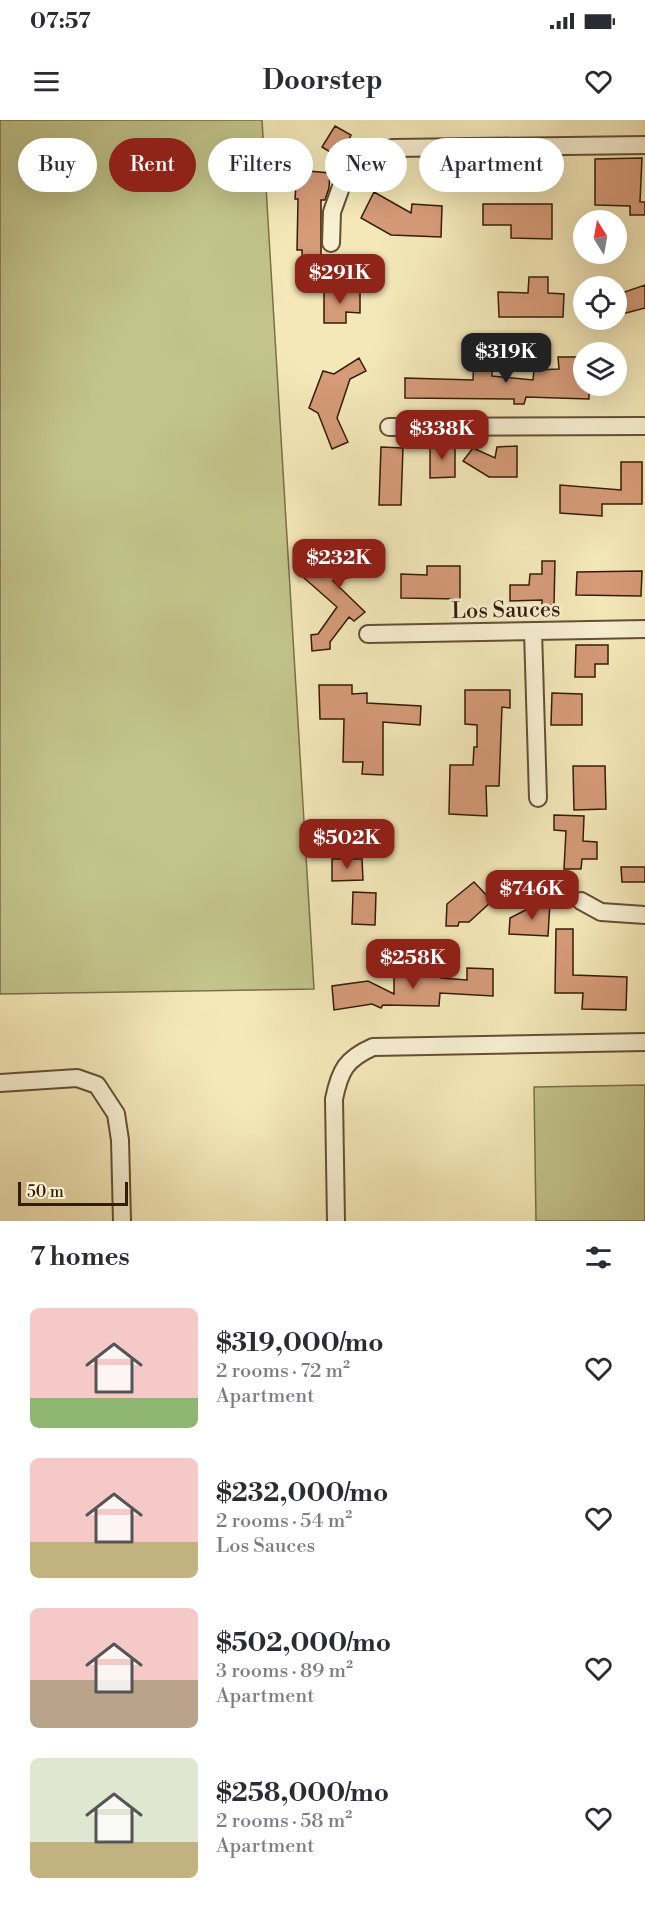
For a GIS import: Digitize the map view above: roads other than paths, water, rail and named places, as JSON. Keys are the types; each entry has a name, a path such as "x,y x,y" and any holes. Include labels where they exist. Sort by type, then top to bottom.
{"street":[{"path":"331,243 332,212 341,187 356,164 373,153 393,148 645,145"},
{"path":"389,427 645,426"},
{"name":"Los Sauces","path":"368,634 645,629"},
{"path":"533,631 538,798"},
{"path":"581,901 601,912 645,915"},
{"path":"336,1221 334,1099 338,1080 346,1064 356,1055 373,1047 645,1042"},
{"path":"0,1083 77,1078 97,1086 116,1114 120,1140 122,1221"}]}
